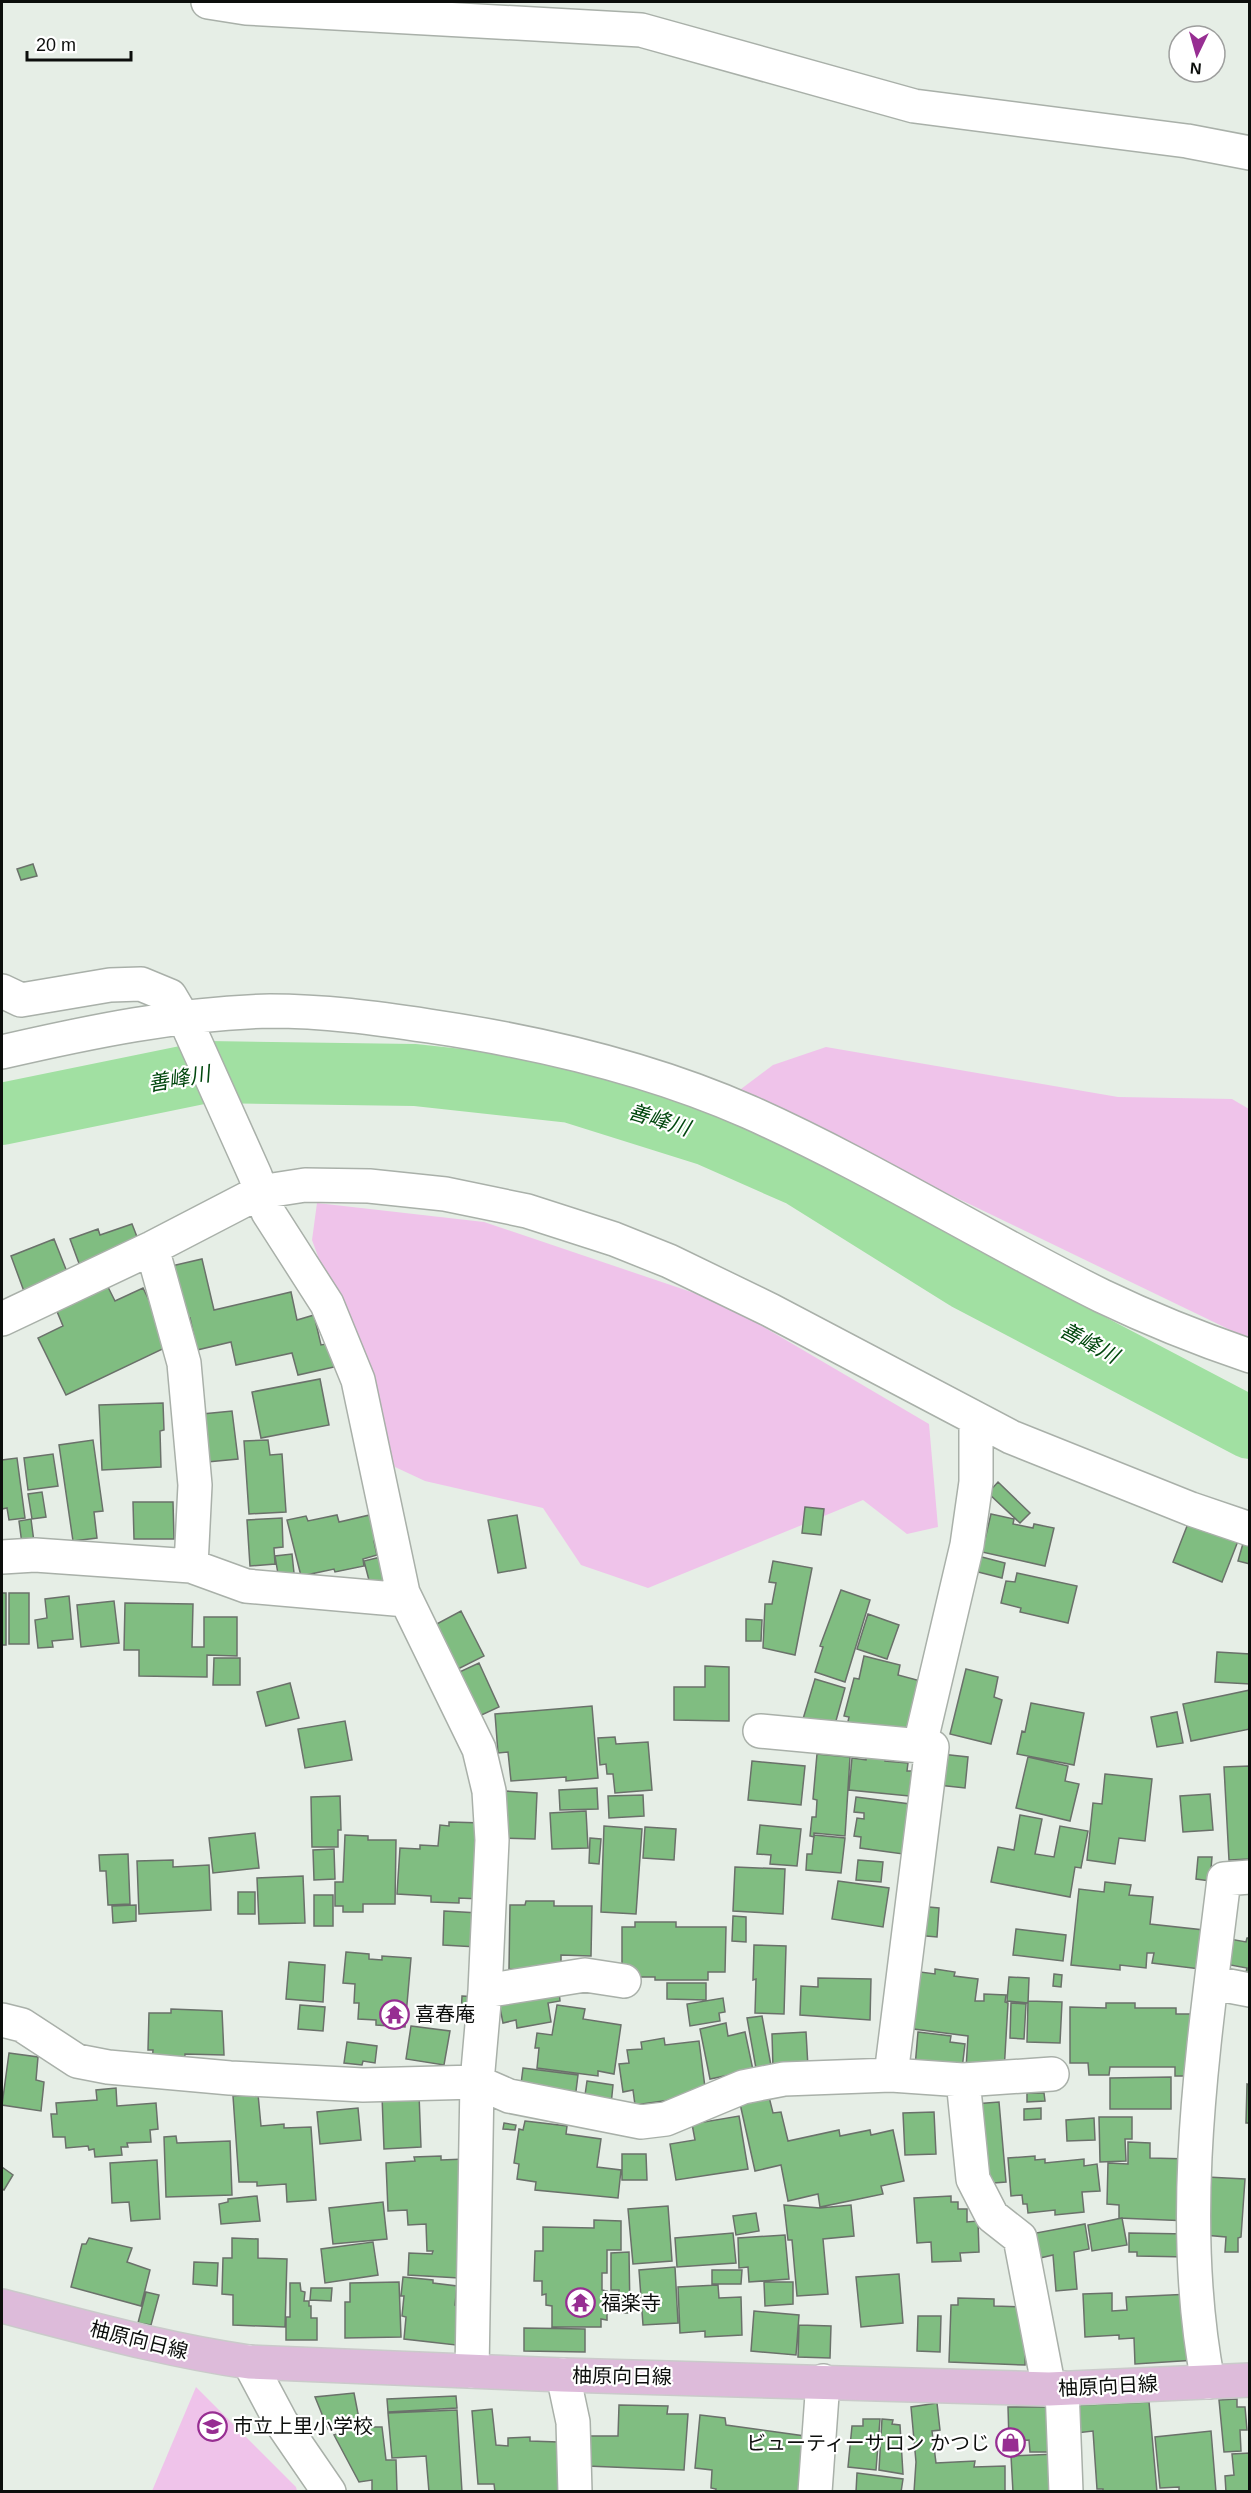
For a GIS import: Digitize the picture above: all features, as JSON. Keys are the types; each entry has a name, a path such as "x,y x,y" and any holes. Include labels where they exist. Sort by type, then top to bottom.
{"main road":[{"name":"柚原向日線","path":"2,2306 168,2348 249,2362 563,2375 1056,2389 1250,2380"}],"street":[{"path":"208,2 246,8 641,30 914,106 1187,141 1250,153"},
{"path":"2,991 21,1000 110,985 141,984 170,996 186,1023 258,1183 268,1212 327,1304 358,1380 403,1593 478,1749 489,1791 492,1840 485,1991 477,2082 472,2371"},
{"path":"2,1052 269,1011 322,1012 398,1021 538,1045 602,1061 681,1085 748,1112 940,1208 1103,1296 1179,1330 1250,1356"},
{"path":"2,1319 152,1248 258,1183 369,1186 445,1194 527,1211 614,1239 669,1261 770,1310 1011,1437 1127,1485 1250,1529"},
{"path":"152,1248 184,1363 195,1485 191,1566"},
{"path":"920,1745 967,1545 976,1482 976,1419"},
{"path":"2,1557 34,1555 191,1566 246,1586 406,1600"},
{"path":"760,1731 932,1746 891,2075"},
{"path":"1208,2382 1200,2338 1194,2252 1197,2140 1211,1987 1224,1879 1250,1877"},
{"path":"485,1991 585,1975 624,1981"},
{"path":"1211,1987 1224,1985 1250,1990"},
{"path":"2,2020 22,2025 77,2061 108,2067 230,2078 363,2085 477,2082 509,2096 641,2122 666,2119 743,2088 784,2079 891,2075 963,2080 1052,2074"},
{"path":"963,2080 973,2179 992,2216 1020,2238 1056,2389 1066,2492"},
{"path":"249,2362 280,2422 329,2492"},
{"path":"563,2375 573,2422 575,2492"},
{"path":"815,2492 823,2381"}],"shaded area":[{"path":"826,1047 1118,1097 1232,1099 1249,1109 1249,1339 737,1092 773,1065"},
{"path":"317,1203 484,1222 721,1302 929,1424 938,1527 907,1534 863,1500 648,1588 581,1565 543,1508 425,1481 395,1467 312,1240"},
{"name":"市立上里小学校","path":"196,2387 296,2487 297,2491 152,2491"}],"building":[{"path":"33,864 37,876 21,880 17,869"},
{"path":"132,1224 141,1247 80,1266 70,1239 98,1229 100,1235"},
{"path":"54,1239 69,1277 25,1294 11,1256"},
{"path":"202,1259 214,1310 291,1292 297,1320 314,1315 321,1345 337,1342 343,1365 298,1375 292,1353 236,1365 231,1342 197,1350 190,1318 180,1320 167,1267"},
{"path":"107,1285 115,1301 143,1288 171,1345 66,1395 38,1338 63,1326 56,1309"},
{"path":"320,1379 329,1425 261,1438 252,1392"},
{"path":"163,1403 164,1430 160,1431 161,1467 102,1470 99,1405"},
{"path":"232,1411 238,1459 197,1463 192,1415"},
{"path":"93,1440 103,1511 94,1512 97,1538 73,1541 59,1445"},
{"path":"268,1440 270,1455 282,1454 286,1512 249,1514 244,1441"},
{"path":"53,1454 58,1486 28,1490 24,1458"},
{"path":"17,1458 25,1518 9,1520 7,1508 2,1509 2,1460"},
{"path":"998,1482 1030,1513 1020,1523 988,1493"},
{"path":"42,1492 46,1517 32,1519 28,1494"},
{"path":"133,1502 173,1502 174,1539 134,1539"},
{"path":"805,1507 824,1509 821,1535 802,1533"},
{"path":"374,1514 380,1540 374,1541 377,1555 363,1559 364,1566 301,1576 287,1520 306,1516 308,1521 337,1515 339,1522"},
{"path":"991,1514 1014,1519 1013,1524 1033,1528 1034,1524 1054,1528 1045,1566 982,1552"},
{"path":"517,1515 526,1568 498,1573 488,1520"},
{"path":"282,1518 283,1547 274,1548 275,1564 250,1566 247,1520"},
{"path":"31,1519 34,1542 22,1544 19,1521"},
{"path":"1189,1521 1238,1541 1222,1582 1173,1562"},
{"path":"1244,1540 1250,1542 1250,1564 1238,1561"},
{"path":"292,1554 294,1573 278,1574 275,1556"},
{"path":"389,1555 395,1578 370,1584 364,1561"},
{"path":"978,1556 1005,1563 1002,1578 974,1571"},
{"path":"773,1561 812,1568 795,1655 763,1648 765,1604 772,1604 776,1583 769,1582"},
{"path":"1017,1573 1077,1586 1068,1623 1020,1612 1021,1608 1001,1603 1006,1581 1015,1582"},
{"path":"841,1590 870,1600 845,1682 815,1672 823,1647 820,1646"},
{"path":"2,1593 6,1593 6,1645 2,1645"},
{"path":"9,1593 29,1593 29,1644 9,1644"},
{"path":"69,1596 73,1639 52,1641 53,1647 38,1648 35,1620 47,1618 45,1599"},
{"path":"114,1601 119,1643 81,1647 77,1605"},
{"path":"125,1603 193,1604 192,1647 204,1647 204,1617 237,1617 237,1656 207,1655 207,1677 139,1676 139,1650 124,1650"},
{"path":"461,1611 484,1656 454,1671 431,1627"},
{"path":"868,1614 899,1625 887,1659 857,1649"},
{"path":"746,1619 762,1620 761,1641 746,1641"},
{"path":"1217,1652 1250,1654 1250,1684 1215,1682"},
{"path":"864,1656 900,1665 898,1675 928,1683 915,1736 847,1726 849,1717 844,1716 854,1678 859,1679"},
{"path":"214,1658 240,1658 240,1685 213,1685"},
{"path":"479,1663 499,1707 475,1718 455,1674"},
{"path":"705,1666 729,1667 729,1721 674,1720 674,1687 705,1687"},
{"path":"966,1669 998,1677 994,1697 1002,1700 991,1744 950,1734"},
{"path":"815,1679 845,1688 834,1728 803,1719"},
{"path":"290,1683 299,1718 266,1726 257,1692"},
{"path":"1250,1690 1250,1729 1191,1741 1183,1704"},
{"path":"1031,1703 1084,1713 1074,1765 1017,1754 1022,1731 1025,1732"},
{"path":"592,1706 598,1778 566,1781 566,1777 511,1781 508,1752 498,1753 495,1714"},
{"path":"1177,1712 1183,1743 1157,1747 1151,1717"},
{"path":"345,1721 352,1760 305,1768 298,1729"},
{"path":"615,1737 616,1744 648,1742 652,1790 615,1793 613,1774 607,1774 606,1764 600,1765 598,1738"},
{"path":"867,1750 886,1752 885,1761 908,1763 907,1771 912,1771 909,1796 849,1790 852,1758 866,1760"},
{"path":"817,1754 850,1757 845,1836 814,1833 814,1837 810,1836 812,1817 816,1817 817,1800 813,1799"},
{"path":"941,1754 968,1757 965,1788 938,1785"},
{"path":"1028,1757 1068,1766 1065,1781 1079,1784 1070,1821 1016,1808"},
{"path":"752,1761 805,1766 801,1805 748,1800"},
{"path":"1250,1766 1250,1859 1229,1860 1224,1767"},
{"path":"1105,1774 1152,1779 1145,1841 1119,1838 1115,1864 1087,1860 1093,1803 1102,1804"},
{"path":"597,1788 598,1809 560,1810 559,1790"},
{"path":"505,1791 537,1793 535,1839 503,1838"},
{"path":"1210,1794 1213,1830 1183,1832 1180,1796"},
{"path":"643,1795 644,1816 609,1818 608,1796"},
{"path":"340,1796 341,1830 338,1830 338,1847 312,1847 311,1797"},
{"path":"856,1797 910,1804 903,1854 860,1848 861,1837 854,1836 857,1818 864,1819 864,1813 854,1812"},
{"path":"586,1811 588,1848 552,1849 550,1813"},
{"path":"1020,1815 1042,1819 1035,1854 1054,1857 1060,1826 1088,1831 1081,1868 1075,1867 1070,1897 991,1882 998,1847 1014,1850"},
{"path":"449,1822 484,1823 480,1899 459,1898 459,1903 431,1902 431,1896 397,1894 400,1848 420,1849 420,1845 438,1846 440,1825 449,1826"},
{"path":"760,1825 801,1829 797,1866 770,1864 771,1855 757,1854"},
{"path":"604,1826 642,1829 636,1914 601,1912"},
{"path":"645,1827 676,1829 674,1860 643,1858"},
{"path":"255,1833 259,1868 213,1873 209,1838"},
{"path":"345,1835 368,1836 368,1840 396,1840 395,1904 363,1904 363,1912 343,1912 343,1906 335,1906 335,1882 343,1882"},
{"path":"814,1835 845,1838 841,1873 806,1870 807,1854 812,1854"},
{"path":"590,1838 601,1839 599,1864 589,1863"},
{"path":"334,1849 335,1879 314,1880 313,1850"},
{"path":"128,1854 130,1904 108,1905 106,1871 100,1871 99,1855"},
{"path":"1198,1857 1212,1857 1210,1881 1196,1879"},
{"path":"173,1860 173,1867 209,1865 211,1910 139,1914 137,1861"},
{"path":"858,1860 883,1862 881,1882 856,1880"},
{"path":"735,1867 785,1869 783,1914 733,1911"},
{"path":"303,1876 305,1923 259,1924 257,1878"},
{"path":"838,1881 889,1888 883,1927 832,1919"},
{"path":"1105,1882 1131,1885 1129,1895 1153,1897 1150,1924 1204,1930 1200,1969 1152,1963 1154,1953 1147,1953 1146,1968 1120,1965 1120,1970 1071,1965 1079,1889 1104,1892"},
{"path":"238,1892 255,1892 255,1914 238,1914"},
{"path":"314,1895 333,1895 333,1926 314,1926"},
{"path":"526,1901 554,1901 554,1906 592,1906 591,1956 561,1955 561,1970 509,1969 510,1905 525,1905"},
{"path":"136,1905 136,1921 113,1923 112,1906"},
{"path":"918,1906 939,1908 937,1937 915,1935"},
{"path":"444,1911 479,1913 477,1947 443,1945"},
{"path":"733,1916 746,1917 746,1942 732,1941"},
{"path":"635,1922 676,1922 676,1927 726,1927 725,1972 708,1972 708,1980 655,1980 655,1977 622,1977 622,1927 635,1927"},
{"path":"1016,1929 1066,1935 1063,1961 1013,1955"},
{"path":"1247,1938 1250,1938 1250,1978 1245,1977 1247,1968 1225,1964 1230,1939 1246,1942"},
{"path":"754,1945 786,1946 784,2014 755,2013"},
{"path":"346,1952 369,1954 369,1959 382,1960 382,1956 411,1958 405,2027 376,2025 376,2020 358,2019 359,2003 354,2003 355,1984 343,1983"},
{"path":"289,1962 325,1965 323,2002 286,1999"},
{"path":"935,1969 955,1972 954,1976 978,1979 975,2001 984,2001 984,1994 1006,1995 1005,2002 1008,2003 1004,2072 966,2069 968,2036 906,2028 913,1971 935,1974"},
{"path":"1054,1974 1062,1975 1061,1987 1053,1986"},
{"path":"1009,1977 1029,1978 1028,2003 1007,2001"},
{"path":"818,1978 871,1979 870,2020 800,2015 801,1986 818,1987"},
{"path":"667,1983 706,1983 706,2000 667,1999"},
{"path":"559,1991 560,2001 548,2003 551,2022 517,2028 516,2020 503,2023 498,1998"},
{"path":"462,1996 477,1997 475,2018 461,2016"},
{"path":"723,1998 725,2012 719,2013 720,2021 690,2026 687,2004"},
{"path":"1028,2001 1062,2002 1060,2043 1027,2042"},
{"path":"1011,2003 1026,2004 1024,2039 1010,2038"},
{"path":"1106,2003 1135,2003 1135,2008 1176,2008 1176,2014 1199,2014 1199,2076 1175,2076 1175,2067 1110,2067 1109,2075 1089,2075 1088,2063 1070,2063 1070,2007 1106,2008"},
{"path":"300,2005 325,2007 323,2031 298,2029"},
{"path":"557,2005 585,2009 583,2019 621,2025 614,2074 598,2071 598,2076 537,2068 539,2048 535,2048 537,2033 552,2035"},
{"path":"171,2009 222,2011 224,2055 185,2054 184,2066 152,2065 153,2050 148,2050 149,2013 171,2013"},
{"path":"762,2016 772,2071 757,2074 747,2018"},
{"path":"726,2023 728,2036 745,2032 753,2070 710,2079 700,2029"},
{"path":"411,2026 450,2031 444,2065 406,2059"},
{"path":"806,2032 808,2067 773,2068 772,2034"},
{"path":"918,2032 951,2036 950,2042 965,2044 961,2077 915,2067"},
{"path":"664,2038 665,2045 699,2041 706,2095 635,2105 633,2090 623,2092 619,2064 629,2063 627,2050 642,2049 641,2042"},
{"path":"347,2042 377,2046 375,2063 363,2061 362,2065 344,2063"},
{"path":"9,2053 38,2057 36,2080 44,2082 41,2111 2,2105"},
{"path":"523,2068 578,2075 575,2099 520,2092"},
{"path":"1171,2077 1171,2109 1110,2109 1110,2078"},
{"path":"587,2081 613,2085 611,2105 584,2102"},
{"path":"1247,2084 1250,2085 1250,2123 1246,2123"},
{"path":"116,2088 117,2106 156,2103 158,2129 150,2130 151,2142 127,2143 128,2147 121,2147 122,2155 95,2157 94,2149 89,2150 88,2146 66,2148 65,2137 53,2137 51,2114 57,2114 56,2103 97,2100 96,2090"},
{"path":"768,2093 773,2113 781,2112 788,2141 839,2130 840,2136 870,2130 871,2135 893,2130 904,2181 881,2186 883,2194 820,2207 818,2194 788,2201 781,2165 755,2171 739,2099"},
{"path":"1027,2093 1044,2093 1045,2101 1027,2102"},
{"path":"258,2094 261,2126 284,2124 284,2128 311,2127 316,2200 287,2202 286,2184 257,2186 257,2182 239,2182 233,2096"},
{"path":"419,2094 421,2147 384,2149 382,2096"},
{"path":"999,2102 1006,2182 981,2184 974,2104"},
{"path":"358,2108 361,2140 320,2144 317,2112"},
{"path":"1041,2108 1041,2119 1024,2120 1024,2109"},
{"path":"934,2112 936,2154 905,2155 903,2113"},
{"path":"739,2116 748,2169 676,2180 670,2144 695,2140 692,2124"},
{"path":"1099,2117 1132,2117 1132,2139 1125,2139 1126,2161 1100,2162"},
{"path":"1094,2118 1095,2140 1067,2141 1066,2120"},
{"path":"525,2121 567,2126 566,2134 601,2139 597,2167 621,2170 618,2198 535,2190 536,2182 517,2179 519,2164 514,2163 519,2129 523,2130"},
{"path":"504,2123 516,2125 515,2130 503,2129"},
{"path":"176,2136 177,2143 230,2141 232,2195 166,2197 164,2137"},
{"path":"1128,2142 1150,2143 1150,2158 1191,2159 1189,2221 1119,2218 1119,2205 1107,2204 1108,2163 1128,2164"},
{"path":"622,2154 646,2154 647,2180 622,2180"},
{"path":"441,2156 441,2160 465,2159 459,2278 408,2275 409,2253 432,2254 433,2251 427,2251 426,2224 408,2225 407,2210 388,2211 386,2163 415,2161 414,2157"},
{"path":"1035,2156 1035,2160 1045,2159 1045,2163 1084,2159 1084,2166 1097,2164 1100,2191 1082,2192 1084,2212 1055,2215 1055,2210 1028,2213 1027,2204 1023,2204 1022,2195 1011,2196 1008,2158"},
{"path":"157,2160 160,2219 131,2221 129,2202 112,2203 110,2163"},
{"path":"2,2167 13,2175 4,2190 2,2189"},
{"path":"1207,2177 1245,2179 1238,2252 1225,2252 1226,2237 1204,2235"},
{"path":"257,2196 260,2221 221,2224 219,2204 228,2202 228,2199"},
{"path":"951,2196 951,2202 958,2202 958,2209 967,2209 967,2222 978,2221 979,2252 960,2253 961,2261 932,2262 931,2242 917,2243 914,2198"},
{"path":"383,2202 387,2239 333,2244 329,2208"},
{"path":"784,2205 820,2208 851,2205 854,2236 823,2239 828,2294 797,2296 792,2240 788,2240"},
{"path":"668,2206 672,2261 633,2264 628,2209"},
{"path":"756,2213 759,2231 736,2235 733,2216"},
{"path":"1122,2218 1127,2245 1092,2251 1088,2225"},
{"path":"594,2220 621,2221 621,2250 607,2250 607,2273 602,2273 602,2290 607,2291 607,2320 601,2319 601,2327 552,2327 552,2306 546,2305 546,2294 542,2295 542,2281 534,2281 535,2251 543,2251 543,2227 594,2228"},
{"path":"1085,2224 1089,2249 1074,2252 1077,2289 1056,2291 1053,2255 1040,2258 1036,2233"},
{"path":"733,2233 736,2263 677,2267 675,2238"},
{"path":"1129,2233 1188,2234 1188,2257 1137,2256 1137,2252 1129,2252"},
{"path":"785,2235 789,2279 749,2282 748,2267 739,2268 738,2238"},
{"path":"89,2238 132,2248 127,2262 150,2270 141,2306 71,2287 82,2244 86,2244"},
{"path":"232,2238 258,2239 258,2258 287,2259 285,2327 233,2325 233,2295 222,2294 223,2258 232,2258"},
{"path":"373,2242 378,2275 325,2283 321,2249"},
{"path":"629,2252 630,2313 619,2313 619,2290 611,2290 611,2253"},
{"path":"194,2262 218,2263 217,2286 193,2284"},
{"path":"675,2267 678,2323 643,2325 639,2270"},
{"path":"712,2270 742,2270 741,2284 712,2284"},
{"path":"899,2274 903,2323 861,2327 856,2277"},
{"path":"403,2277 433,2280 433,2283 457,2286 455,2305 463,2306 456,2345 404,2339 406,2317 402,2316"},
{"path":"399,2282 401,2337 345,2338 345,2302 350,2302 350,2283"},
{"path":"764,2282 793,2282 793,2304 765,2306"},
{"path":"290,2283 300,2283 301,2291 305,2292 304,2301 309,2301 311,2318 317,2318 317,2340 286,2340 286,2317 290,2317"},
{"path":"718,2285 719,2298 741,2297 742,2335 705,2337 705,2331 680,2333 678,2287"},
{"path":"311,2288 332,2288 331,2301 310,2300"},
{"path":"146,2292 159,2295 151,2325 138,2323"},
{"path":"1112,2293 1112,2311 1127,2310 1126,2297 1192,2294 1196,2360 1135,2364 1134,2338 1119,2339 1119,2335 1085,2337 1083,2294"},
{"path":"958,2298 994,2299 994,2306 1027,2307 1025,2365 949,2362 951,2305 958,2305"},
{"path":"754,2311 799,2315 796,2355 751,2351"},
{"path":"918,2316 941,2316 940,2352 917,2351"},
{"path":"799,2325 831,2326 830,2358 798,2357"},
{"path":"524,2328 585,2329 585,2352 524,2351"},
{"path":"354,2393 360,2424 328,2429 315,2397"},
{"path":"456,2396 457,2408 388,2412 387,2399"},
{"path":"1237,2399 1237,2407 1245,2407 1247,2430 1240,2430 1241,2451 1224,2452 1219,2400"},
{"path":"1149,2402 1157,2492 1103,2492 1103,2489 1097,2489 1093,2431 1076,2433 1074,2410 1081,2405"},
{"path":"937,2403 940,2430 932,2431 936,2463 975,2461 974,2467 1005,2466 1005,2492 914,2492 916,2462 911,2407"},
{"path":"619,2405 668,2406 667,2414 688,2414 684,2470 587,2466 586,2436 618,2436"},
{"path":"1008,2407 1046,2407 1055,2452 1030,2452 1029,2440 1009,2441"},
{"path":"492,2409 496,2445 508,2446 508,2438 530,2437 530,2441 558,2442 559,2492 495,2492 494,2484 478,2484 472,2411"},
{"path":"457,2410 462,2492 429,2492 426,2456 392,2458 388,2413"},
{"path":"700,2415 725,2418 726,2425 812,2437 806,2492 715,2492 716,2489 711,2488 712,2470 695,2468"},
{"path":"863,2419 880,2419 876,2470 848,2467 852,2426 863,2426"},
{"path":"882,2419 893,2420 892,2424 900,2425 903,2474 879,2470"},
{"path":"357,2427 382,2427 386,2460 396,2460 397,2492 372,2492 372,2480 359,2482 334,2435"},
{"path":"1211,2431 1216,2492 1179,2492 1179,2487 1160,2488 1155,2437"},
{"path":"1250,2453 1250,2492 1226,2492 1225,2476 1234,2475 1232,2454"},
{"path":"1056,2454 1058,2492 1013,2492 1011,2456"},
{"path":"857,2473 903,2479 901,2492 856,2492"}],"waterway":[{"name":"善峰川","path":"2,1114 207,1072 415,1075 571,1092 708,1135 801,1176 966,1279 1250,1428"}],"place":[{"name":"喜春庵","path":"394,2014"},
{"name":"福楽寺","path":"580,2303"},
{"name":"市立上里小学校","path":"212,2426"},
{"name":"ビューティーサロン かつじ","path":"1011,2443"}]}
